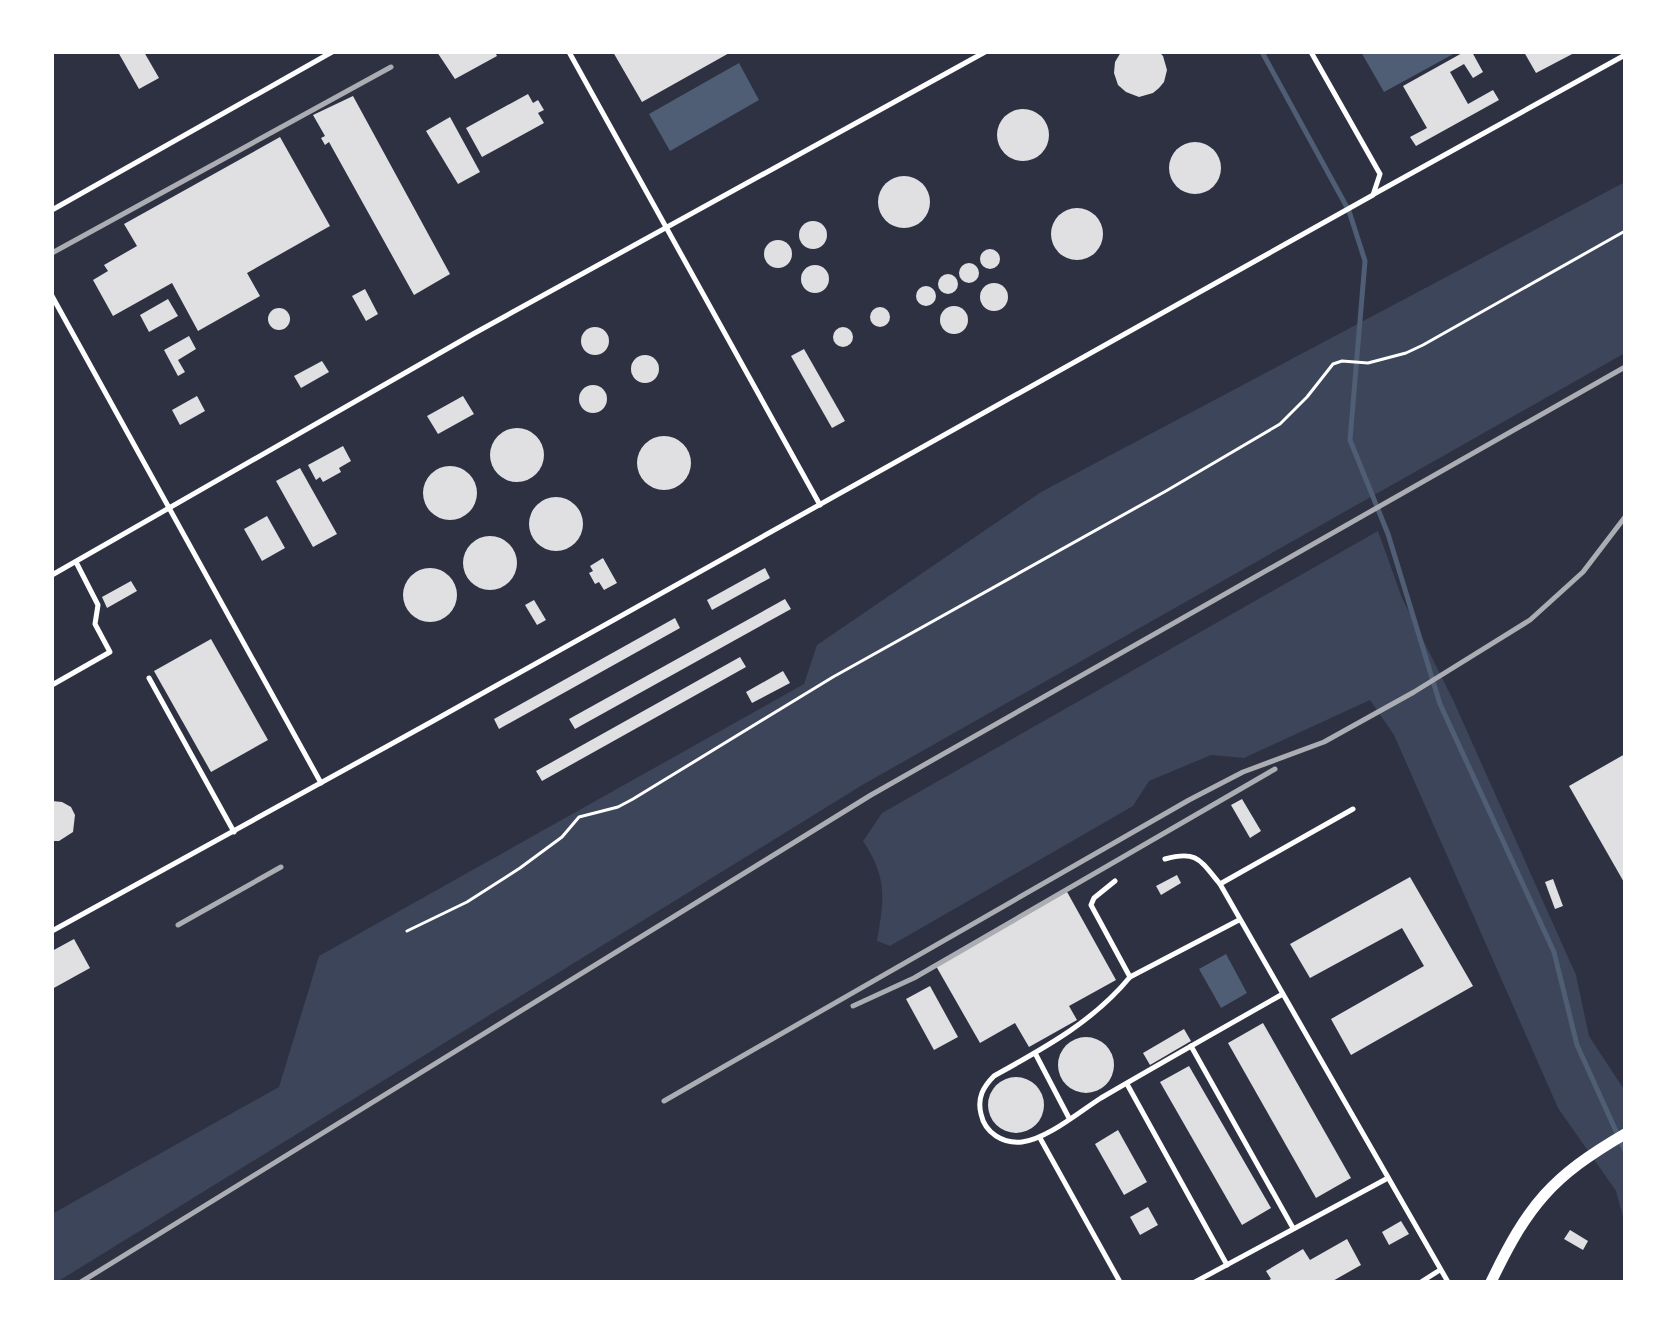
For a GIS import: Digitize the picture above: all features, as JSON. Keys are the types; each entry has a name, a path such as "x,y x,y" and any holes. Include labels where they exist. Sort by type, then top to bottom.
{"street":[{"path":"1491,1282 1516,1231 1537,1202 1562,1176 1589,1155 1625,1134"}],"lane":[{"path":"52,210 332,52"},
{"path":"569,52 820,505"},
{"path":"52,575 169,506 985,52"},
{"path":"1311,52 1380,174 1373,195"},
{"path":"52,931 1625,55"},
{"path":"52,296 321,783"},
{"path":"52,685 110,652 95,624 98,605 76,562"},
{"path":"149,678 234,832"},
{"path":"1220,884 1353,809"},
{"path":"1165,859 1181,855 1195,857 1220,884 1448,1282"},
{"path":"1115,881 1094,898 1091,905 1130,977"},
{"path":"1239,919 1130,977 1115,995 1076,1028 994,1076 980,1096 982,1119 998,1138 1022,1142 1040,1138 1126,1084 1281,995"},
{"path":"1191,1046 1293,1228"},
{"path":"1035,1053 1069,1118"},
{"path":"1126,1084 1227,1265"},
{"path":"1040,1138 1120,1282"},
{"path":"1195,1282 1388,1178"},
{"path":"1421,1282 1440,1270"}],"path":[{"path":"407,931 467,902 520,868 562,837 579,817 618,807 633,799 833,677 1280,424 1333,364 1342,361 1368,363 1406,353 1625,231"}],"shaded area":[{"path":"1361,52 1457,52 1384,92"},
{"path":"739,63 759,100 670,151 649,114"},
{"path":"1625,182 1625,353 864,784 57,1282 52,1282 52,1214 279,1087 319,956 804,684 817,645 1041,492"},
{"path":"1378,531 1402,598 1454,702 1576,975 1589,1036 1625,1091 1625,1224 1616,1191 1558,1108 1394,735 1370,700 1244,758 1211,755 1149,781 1133,806 890,946 877,941 882,890 877,867 863,841 882,813"},
{"path":"1226,954 1247,993 1221,1008 1199,969"}],"building":[{"path":"118,52 144,52 159,78 139,89"},
{"path":"437,52 495,52 497,56 455,79"},
{"path":"613,52 731,52 642,102"},
{"path":"1121,52 1159,52 1167,70 1164,82 1153,93 1139,97 1126,92 1118,85 1114,73 1115,62"},
{"path":"1464,52 1472,52 1483,72 1473,78 1464,64 1450,72 1468,104 1493,90 1499,100 1416,146 1410,137 1427,128 1403,86"},
{"path":"1524,52 1576,52 1536,73"},
{"path":"528,94 533,103 538,100 544,110 538,113 544,123 482,157 466,128"},
{"path":"353,96 450,274 414,295 329,142 325,145 321,138 325,136 313,115"},
{"path":"1023,109 1042,116 1049,135 1042,154 1023,161 1004,154 997,135 1004,116"},
{"path":"450,117 480,172 458,184 426,131"},
{"path":"280,137 330,226 247,273 260,296 198,331 172,283 113,316 93,280 108,271 104,265 137,246 124,224"},
{"path":"1195,142 1214,149 1221,168 1214,187 1195,194 1176,187 1169,168 1176,149"},
{"path":"904,176 923,183 930,202 923,221 904,228 885,221 878,202 885,183"},
{"path":"1077,208 1096,215 1103,234 1096,253 1077,260 1058,253 1051,234 1058,215"},
{"path":"813,221 823,225 827,235 823,245 813,249 803,245 799,235 803,225"},
{"path":"778,240 788,244 792,254 788,264 778,268 768,264 764,254 768,244"},
{"path":"990,249 997,252 1000,259 997,266 990,269 983,266 980,259 983,252"},
{"path":"969,263 976,266 979,273 976,280 969,283 962,280 959,273 962,266"},
{"path":"815,265 825,269 829,279 825,289 815,293 805,289 801,279 805,269"},
{"path":"948,274 955,277 958,284 955,291 948,294 941,291 938,284 941,277"},
{"path":"994,283 1004,287 1008,297 1004,307 994,311 984,307 980,297 984,287"},
{"path":"926,286 933,289 936,296 933,303 926,306 919,303 916,296 919,289"},
{"path":"365,289 378,314 366,321 352,296"},
{"path":"168,299 178,316 149,332 140,315"},
{"path":"954,306 964,310 968,320 964,330 954,334 944,330 940,320 944,310"},
{"path":"880,307 887,310 890,317 887,324 880,327 873,324 870,317 873,310"},
{"path":"279,308 287,311 290,319 287,327 279,330 271,327 268,319 271,311"},
{"path":"595,327 605,331 609,341 605,351 595,355 585,351 581,341 585,331"},
{"path":"843,327 850,330 853,337 850,344 843,347 836,344 833,337 836,330"},
{"path":"189,336 196,349 178,360 185,372 178,376 164,350"},
{"path":"804,349 845,421 832,428 791,356"},
{"path":"645,355 655,359 659,369 655,379 645,383 635,379 631,369 635,359"},
{"path":"322,361 329,372 301,388 294,376"},
{"path":"593,385 603,389 607,399 603,409 593,413 583,409 579,399 583,389"},
{"path":"197,396 205,411 180,425 172,410"},
{"path":"463,396 474,414 438,434 427,416"},
{"path":"517,428 536,436 544,455 536,474 517,482 498,474 490,455 498,436"},
{"path":"664,436 683,444 691,463 683,482 664,490 645,482 637,463 645,444"},
{"path":"343,446 351,461 339,468 341,472 323,482 320,477 316,480 308,465"},
{"path":"450,466 469,474 477,493 469,512 450,520 431,512 423,493 431,474"},
{"path":"300,468 337,534 313,547 276,481"},
{"path":"556,497 575,505 583,524 575,543 556,551 537,543 529,524 537,505"},
{"path":"267,516 285,548 262,561 244,529"},
{"path":"490,536 509,544 517,563 509,582 490,590 471,582 463,563 471,544"},
{"path":"603,558 617,583 604,590 599,582 595,584 589,573 593,571 590,566"},
{"path":"430,568 449,576 457,595 449,614 430,622 411,614 403,595 411,576"},
{"path":"765,568 770,578 712,610 707,600"},
{"path":"131,581 137,591 107,608 102,597"},
{"path":"785,599 791,609 575,729 569,719"},
{"path":"534,600 546,620 537,625 525,605"},
{"path":"675,618 680,628 499,729 494,719"},
{"path":"211,639 268,740 211,772 154,671"},
{"path":"740,657 746,667 542,781 536,771"},
{"path":"783,671 790,683 752,703 746,692"},
{"path":"1625,754 1625,884 1569,786"},
{"path":"1242,799 1261,831 1250,838 1231,805"},
{"path":"52,801 71,807 75,815 73,832 59,841 52,841"},
{"path":"1177,875 1181,883 1161,895 1156,886"},
{"path":"1410,877 1473,986 1351,1055 1331,1019 1424,966 1402,928 1310,978 1290,944"},
{"path":"1553,879 1563,906 1555,909 1545,882"},
{"path":"1066,890 1116,980 1069,1006 1077,1020 1029,1047 1015,1023 980,1043 936,966"},
{"path":"74,939 90,968 52,989 52,951"},
{"path":"930,986 958,1037 934,1050 906,999"},
{"path":"1263,1023 1351,1178 1316,1198 1228,1043"},
{"path":"1184,1029 1191,1041 1150,1065 1143,1053"},
{"path":"1086,1037 1106,1045 1114,1065 1106,1085 1086,1093 1066,1085 1058,1065 1066,1045"},
{"path":"1189,1066 1271,1208 1242,1225 1160,1082"},
{"path":"1016,1077 1036,1085 1044,1105 1036,1125 1016,1133 996,1125 988,1105 996,1085"},
{"path":"1118,1130 1147,1182 1124,1195 1095,1144"},
{"path":"1148,1207 1158,1225 1140,1235 1130,1217"},
{"path":"1401,1221 1409,1234 1389,1245 1382,1232"},
{"path":"1570,1230 1588,1241 1583,1250 1564,1239"},
{"path":"1347,1239 1361,1265 1331,1282 1265,1282 1271,1279 1266,1271 1303,1249 1310,1260"}],"waterway":[{"path":"1262,52 1349,211 1365,261 1350,440 1388,534 1440,704 1554,952 1577,1045 1625,1151"}],"railway":[{"path":"52,253 391,67"},
{"path":"81,1282 871,795 1625,367"},
{"path":"664,1101 1189,800 1243,772 1324,742 1414,692 1530,620 1583,572 1625,517"},
{"path":"853,1006 914,978 1275,769"},
{"path":"178,925 281,867"}]}
